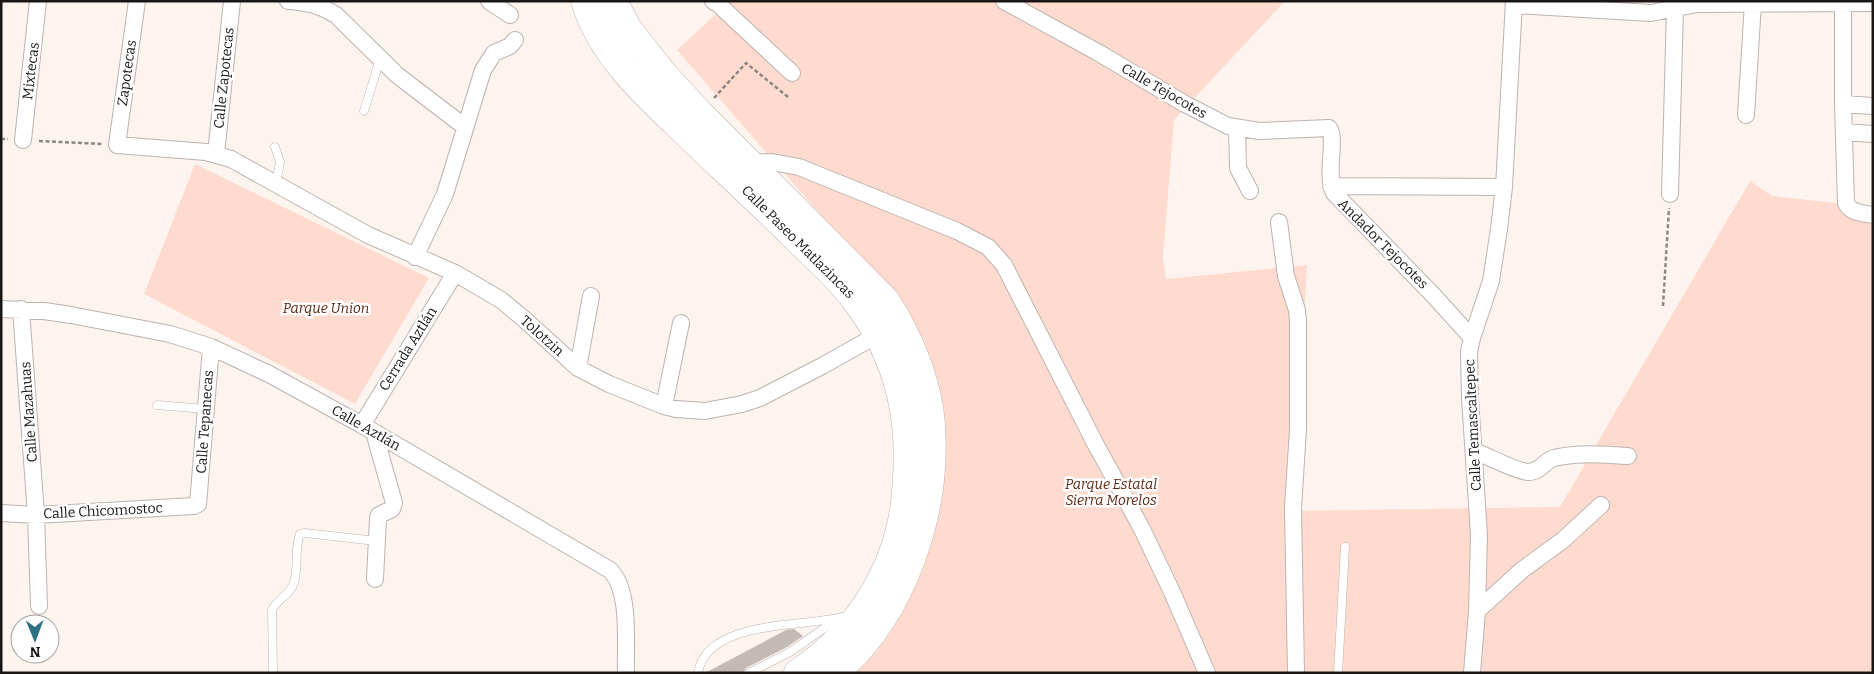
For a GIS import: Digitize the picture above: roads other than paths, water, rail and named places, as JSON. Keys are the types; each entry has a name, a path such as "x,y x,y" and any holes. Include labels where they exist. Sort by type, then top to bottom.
{"highway":[{"name":"Calle Paseo Matlazincas","path":"585,1 602,41 628,76 651,100 737,166 885,300 902,328 919,370 932,427 928,494 916,542 897,593 879,622 853,656 834,673"},
{"name":"Calle Paseo Matlazincas","path":"613,1 627,28 647,55 700,114 737,166 854,297 879,334 902,391 908,427 909,469 904,507 896,544 881,582 850,615 823,654 798,673"}],"street":[{"name":"Mixtecas","path":"22,140 38,1"},
{"name":"Zapotecas","path":"117,145 137,1"},
{"name":"Calle Zapotecas","path":"216,154 232,1"},
{"path":"288,1 315,4 330,11 348,26 380,60 434,105 465,127"},
{"path":"489,1 510,15"},
{"path":"713,1 792,73"},
{"name":"Calle Tejocotes","path":"1004,1 1222,123 1237,128 1259,131 1327,127 1331,129 1332,134"},
{"path":"1843,2 1843,104 1846,203 1848,208 1852,210 1873,215"},
{"path":"1514,3 1651,13 1664,12 1697,4 1873,3"},
{"name":"Calle Temascaltepec","path":"1472,673 1477,611 1479,535 1468,364 1472,338 1491,282 1496,256 1504,186 1514,3"},
{"path":"1746,115 1753,3"},
{"path":"1670,194 1676,8"},
{"path":"415,257 445,194 483,70 496,51 510,46 515,40"},
{"path":"1843,104 1873,106"},
{"path":"1237,128 1238,168 1250,191"},
{"path":"1844,132 1873,134"},
{"name":"Andador Tejocotes","path":"1332,134 1330,186 1338,199 1434,296 1472,338"},
{"name":"Tolotzin","path":"117,145 216,154 231,159 368,235 455,274 501,300 578,368 609,384 676,409 705,411 742,404 760,398 879,334"},
{"path":"737,166 782,163 806,169 957,231 988,247 996,255 1004,265 1096,445 1142,529 1207,673"},
{"path":"1330,186 1504,186"},
{"path":"1279,222 1286,276 1297,310 1298,321 1298,429 1293,508 1296,673"},
{"name":"Cerrada Aztlán","path":"368,429 455,274"},
{"path":"578,368 591,296"},
{"name":"Calle Aztlán","path":"1,309 44,311 89,318 170,334 211,346 269,374 368,429 610,570 617,577 622,588 624,600 626,673"},
{"name":"Calle Mazahuas","path":"21,309 36,515 39,606"},
{"path":"664,406 681,323"},
{"name":"Calle Tepanecas","path":"199,498 211,346"},
{"path":"368,429 394,503 392,509 381,514 378,518 375,579"},
{"path":"1474,451 1529,472 1540,469 1550,459 1561,456 1628,456"},
{"name":"Calle Chicomostoc","path":"1,513 36,515 194,506 198,504 199,498"},
{"path":"1477,611 1522,570 1563,540 1601,505"}],"lane":[{"path":"364,112 380,60"},
{"path":"275,147 280,162 276,183"},
{"path":"157,405 206,409"},
{"path":"273,673 272,610 286,597 294,585 300,534 376,540"},
{"path":"1338,673 1345,547"},
{"path":"698,673 699,666 713,646 734,635 850,615"},
{"path":"749,673 795,649 850,615"}],"park label":[{"name":"Parque Union","path":"326,308"},
{"name":"Parque Estatal Sierra Morelos","path":"1111,492"}]}
